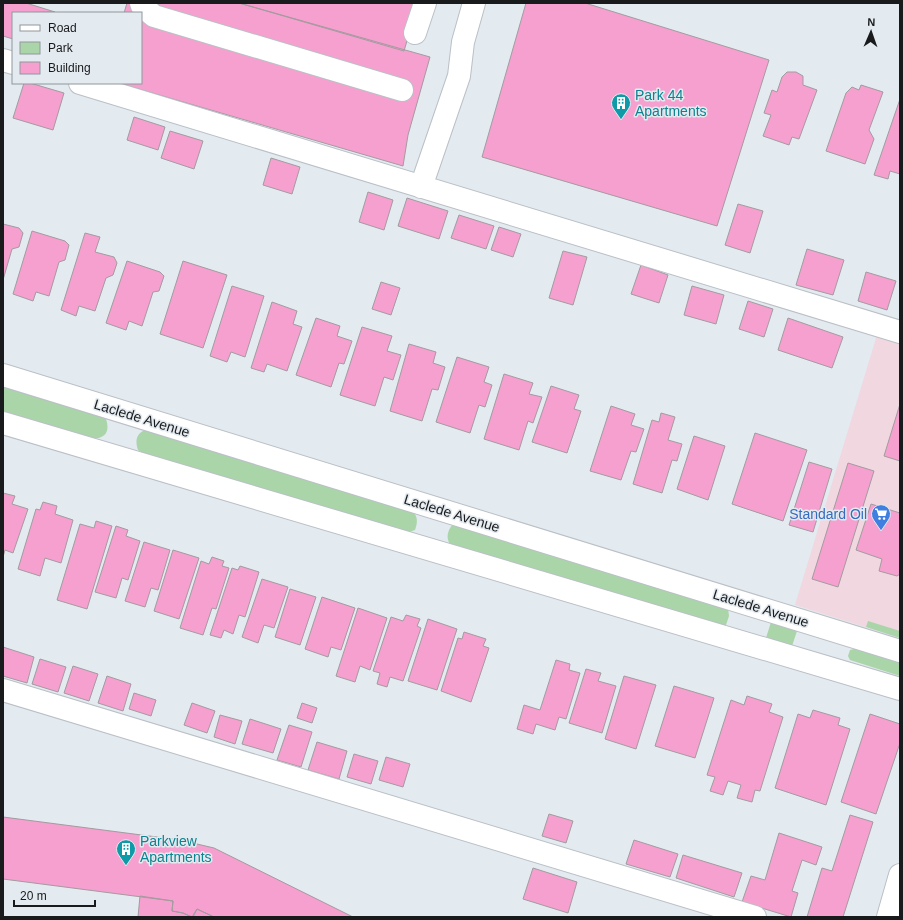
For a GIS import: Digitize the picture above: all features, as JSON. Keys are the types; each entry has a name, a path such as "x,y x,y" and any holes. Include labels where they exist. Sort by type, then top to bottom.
{"street":[{"path":"141,3 142,6 154,16 402,90"},
{"path":"415,33 425,3"},
{"path":"421,187 459,76 463,42 474,3"},
{"path":"83,84 900,332"},
{"name":"Laclede Avenue","path":"3,375 900,651"},
{"path":"3,423 900,689"},
{"path":"3,690 755,917"},
{"path":"888,917 900,875"}],"shaded area":[{"path":"877,335 900,342 900,638 795,605"}],"green space":[{"path":"3,386 100,416 106,419 107,432 102,437 89,438 3,411"},
{"path":"145,430 411,510 417,519 415,530 409,532 142,453 138,450 137,438"},
{"path":"453,524 728,608 729,616 726,625 718,627 452,547 448,541 448,535 449,529"},
{"path":"772,619 798,628 791,649 765,641"},
{"path":"868,621 900,631 900,638 866,627"},
{"path":"854,649 900,662 900,676 850,660 848,656 850,650"}],"building":[{"path":"3,3 26,3 55,12 12,12 12,39 3,36"},
{"path":"127,3 239,3 430,57 408,135 403,166 121,84 142,84 142,12 124,12"},
{"path":"239,3 418,3 404,51"},
{"name":"Park 44 Apartments","path":"526,3 585,3 769,60 717,226 482,157"},
{"path":"787,72 796,72 803,76 803,85 817,90 799,139 792,137 789,145 763,136 771,115 764,113 772,90 777,92 782,77"},
{"path":"24,84 33,84 64,93 53,130 13,118"},
{"path":"861,85 883,92 869,130 874,139 865,164 826,151 846,93 852,87 859,90"},
{"path":"900,99 900,174 890,171 888,179 874,175"},
{"path":"134,117 165,127 158,150 127,140"},
{"path":"170,131 203,141 194,169 161,158"},
{"path":"271,158 300,167 292,194 263,185"},
{"path":"368,192 393,200 384,230 359,222"},
{"path":"407,198 448,211 439,239 398,226"},
{"path":"738,204 763,211 750,253 725,245"},
{"path":"459,215 494,226 486,249 451,238"},
{"path":"3,224 19,228 23,233 19,247 12,249 3,280"},
{"path":"499,227 521,234 513,257 491,250"},
{"path":"32,231 65,241 69,245 65,260 59,262 49,296 36,292 33,301 13,294"},
{"path":"85,233 100,237 95,252 114,257 117,263 113,275 106,278 95,311 79,306 76,316 61,310"},
{"path":"807,249 844,260 833,295 796,285"},
{"path":"563,251 587,257 573,305 549,298"},
{"path":"127,261 160,272 164,276 159,291 153,292 142,326 129,321 126,330 106,323"},
{"path":"183,261 227,275 203,348 160,334"},
{"path":"641,265 668,275 659,303 631,294"},
{"path":"866,272 896,281 887,310 858,301"},
{"path":"381,282 400,288 391,315 372,309"},
{"path":"232,286 264,296 245,357 231,352 227,362 210,356"},
{"path":"692,286 724,295 716,324 684,315"},
{"path":"748,301 773,309 764,337 739,329"},
{"path":"272,302 297,311 293,324 302,327 287,371 267,364 264,372 251,368"},
{"path":"316,318 340,326 337,336 352,341 344,364 339,363 331,387 296,375"},
{"path":"788,318 843,337 832,368 778,350"},
{"path":"362,327 392,336 387,351 401,355 393,380 384,377 375,406 340,395"},
{"path":"409,344 436,352 433,363 445,367 438,390 432,389 422,421 390,411"},
{"path":"457,357 489,367 484,382 492,385 485,407 479,405 470,433 436,422"},
{"path":"504,374 533,383 529,394 542,397 533,423 528,421 519,450 484,439"},
{"path":"551,386 579,395 574,409 581,411 567,453 532,442"},
{"path":"900,404 900,461 884,456"},
{"path":"611,406 635,414 631,425 644,429 636,452 631,451 621,480 590,471"},
{"path":"661,413 675,417 668,440 682,444 677,461 672,460 662,493 633,484 652,420 659,422"},
{"path":"755,433 807,450 783,521 732,504"},
{"path":"694,436 725,446 708,500 677,489"},
{"path":"809,462 832,469 813,532 789,525"},
{"path":"848,463 874,471 838,587 812,579"},
{"path":"3,493 15,496 12,504 28,509 13,553 5,550 3,557"},
{"path":"43,502 57,506 55,514 73,520 61,563 45,558 40,576 18,569 36,509 40,510"},
{"name":"Standard Oil","path":"871,504 900,513 900,574 897,576 879,571 882,559 856,550"},
{"path":"96,521 112,526 87,609 57,600 80,524 94,528"},
{"path":"116,526 128,530 126,536 140,541 128,580 122,578 116,598 95,592"},
{"path":"144,542 170,550 158,590 151,588 145,607 125,601"},
{"path":"173,550 199,558 179,619 154,611"},
{"path":"212,557 224,561 222,566 229,568 216,609 212,608 203,635 180,628 201,561 209,564"},
{"path":"240,566 259,572 245,617 239,615 233,634 224,630 221,638 210,635 232,568 238,570"},
{"path":"262,579 288,587 274,628 264,625 258,643 242,637"},
{"path":"290,589 316,597 300,645 275,637"},
{"path":"322,597 355,608 341,650 331,647 328,657 305,649"},
{"path":"358,608 387,618 370,670 360,666 355,682 336,676"},
{"path":"406,615 420,619 417,626 421,628 403,681 390,677 387,687 377,684 380,673 373,671 391,617 403,621"},
{"path":"428,619 457,629 437,690 408,681"},
{"path":"464,632 486,639 483,646 489,648 471,702 441,691 458,638 462,639"},
{"path":"3,647 34,657 27,683 3,676"},
{"path":"40,659 66,667 58,692 32,684"},
{"path":"556,660 570,664 569,670 580,673 566,719 559,717 555,730 536,724 533,734 517,729 524,705 540,710"},
{"path":"73,666 98,674 89,701 64,693"},
{"path":"586,669 601,673 598,681 616,686 602,733 569,723"},
{"path":"107,676 131,684 123,711 98,703"},
{"path":"624,676 656,685 636,749 605,739"},
{"path":"674,686 714,698 695,758 655,746"},
{"path":"134,693 156,700 151,716 129,709"},
{"path":"747,696 772,704 769,712 783,717 760,791 755,790 752,802 737,798 741,785 728,781 723,795 710,791 715,777 707,775 731,700 744,705"},
{"path":"192,703 215,711 207,733 184,725"},
{"path":"302,703 317,708 312,723 297,718"},
{"path":"813,710 840,718 838,725 850,729 826,805 775,788 798,714 810,718"},
{"path":"870,714 900,724 900,743 876,814 841,802"},
{"path":"220,715 242,721 235,744 214,737"},
{"path":"250,719 281,729 273,753 242,744"},
{"path":"289,725 312,732 301,767 277,760"},
{"path":"317,742 347,751 339,779 308,770"},
{"path":"354,754 378,761 371,784 347,777"},
{"path":"386,757 410,764 403,787 379,780"},
{"path":"549,814 573,821 566,843 542,836"},
{"path":"850,815 873,822 843,917 807,917 822,868 832,871"},
{"name":"Parkview Apartments","path":"3,817 180,840 214,848 353,917 214,917 197,909 192,917 183,913 172,911 173,901 3,879"},
{"path":"779,833 822,847 816,865 802,860 792,891 798,893 791,917 742,902 751,876 765,880"},
{"path":"634,840 678,854 670,877 626,864"},
{"path":"683,855 742,873 734,897 676,878"},
{"path":"533,868 577,882 568,913 523,899"},
{"path":"140,896 173,901 172,911 183,913 192,917 138,917"},
{"path":"197,909 214,917 193,917"}],"place":[{"name":"Park 44 Apartments","path":"621,120"},
{"name":"Standard Oil","path":"881,531"},
{"name":"Parkview Apartments","path":"126,866"}]}
